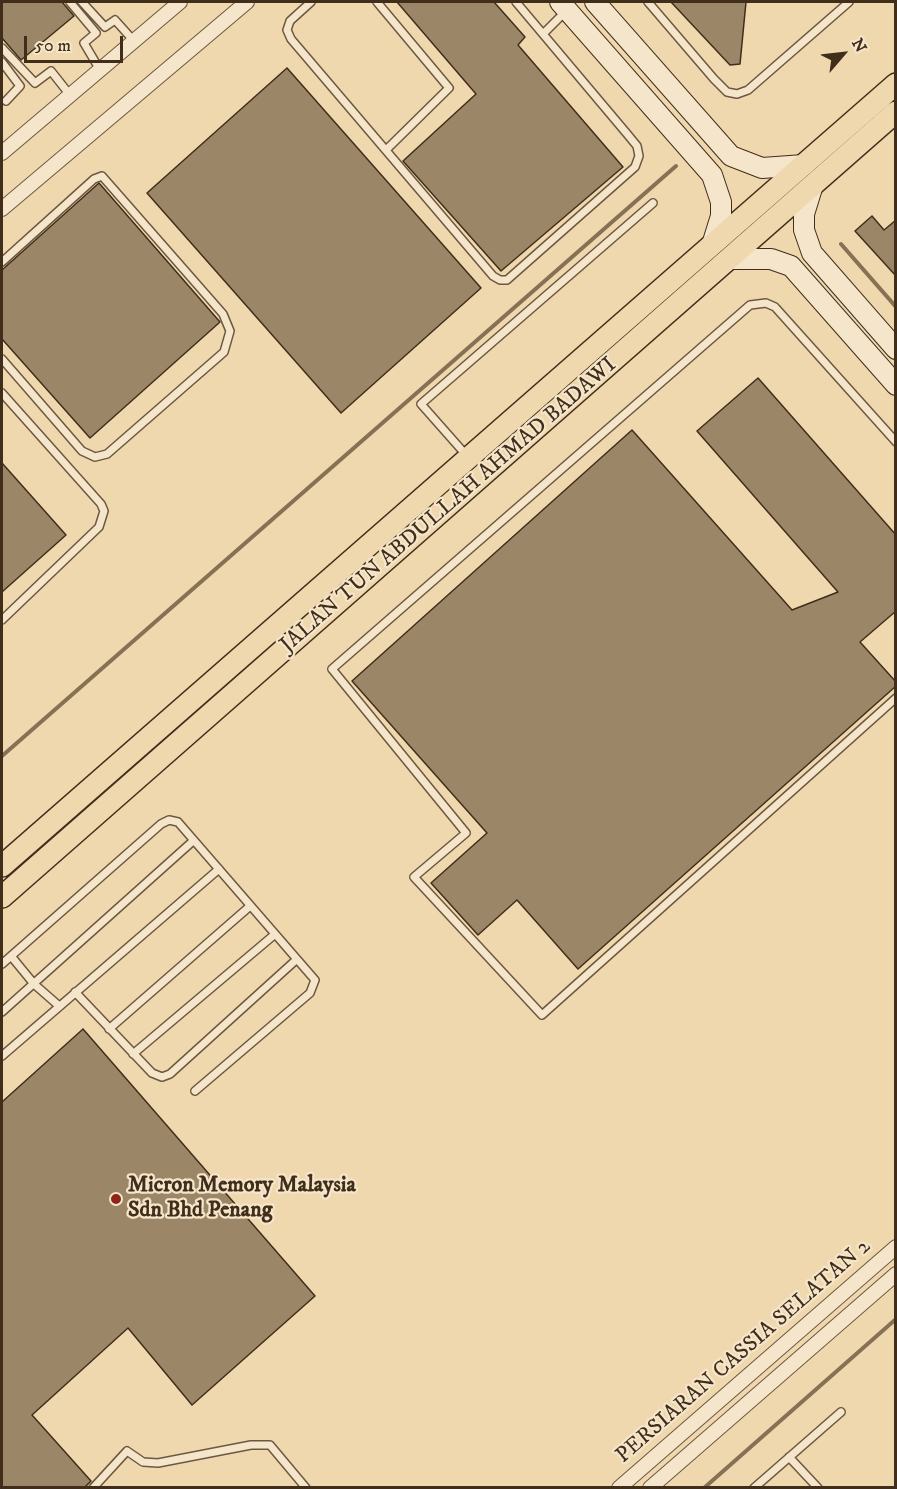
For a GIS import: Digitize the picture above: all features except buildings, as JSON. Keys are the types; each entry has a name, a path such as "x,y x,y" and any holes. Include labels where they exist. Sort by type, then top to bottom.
{"main road":[{"name":"JALAN TUN ABDULLAH AHMAD BADAWI","path":"2,866 896,84"},
{"name":"JALAN TUN ABDULLAH AHMAD BADAWI","path":"2,897 732,259 896,112"}],"street":[{"path":"2,153 177,2"},
{"path":"2,210 247,2"},
{"path":"595,2 731,156 762,168 804,165"},
{"path":"564,6 712,175 721,202 721,216 712,245"},
{"path":"812,188 804,214 804,230 812,254 896,349"},
{"path":"732,259 771,259 791,266 896,385"},
{"name":"PERSIARAN CASSIA SELATAN 2","path":"620,1488 896,1247"},
{"name":"PERSIARAN CASSIA SELATAN 2","path":"650,1488 896,1274"}],"lane":[{"path":"70,2 96,33 84,43 100,70"},
{"path":"82,2 105,27 115,20 133,40"},
{"path":"311,2 290,21 287,30 291,39 493,276 507,280 635,167 639,156 636,146 628,135 516,2"},
{"path":"377,2 448,88 386,150"},
{"path":"648,2 714,79 727,92 737,94 748,90 849,2"},
{"path":"543,34 564,6"},
{"path":"2,48 35,83 51,71 70,95"},
{"path":"2,62 20,86 6,101"},
{"path":"2,262 93,179 102,176 223,314 230,331 224,352 107,454 95,457 82,451 2,359"},
{"path":"469,458 421,404 653,203"},
{"path":"896,442 775,307 766,303 750,304 332,669 466,833 414,877 542,1015 896,698"},
{"path":"2,393 101,504 104,511 99,527 2,620"},
{"path":"2,964 160,824 169,820 178,822 249,907 315,980 310,993 195,1091"},
{"path":"2,1012 193,841"},
{"path":"2,1056 58,1005 219,869"},
{"path":"109,1029 249,907"},
{"path":"133,1054 274,935"},
{"path":"11,956 34,984 58,1005"},
{"path":"75,992 152,1074 162,1077 170,1074 296,960"},
{"path":"754,1488 841,1412"},
{"path":"93,1488 127,1451 143,1462 158,1463 251,1444 270,1445 306,1488"},
{"path":"789,1457 818,1488"}],"waterway":[{"path":"2,756 676,166"},
{"path":"841,244 896,307"},
{"path":"704,1488 896,1319"}],"place":[{"name":"Micron Memory Malaysia Sdn Bhd Penang","path":"116,1199"}]}
